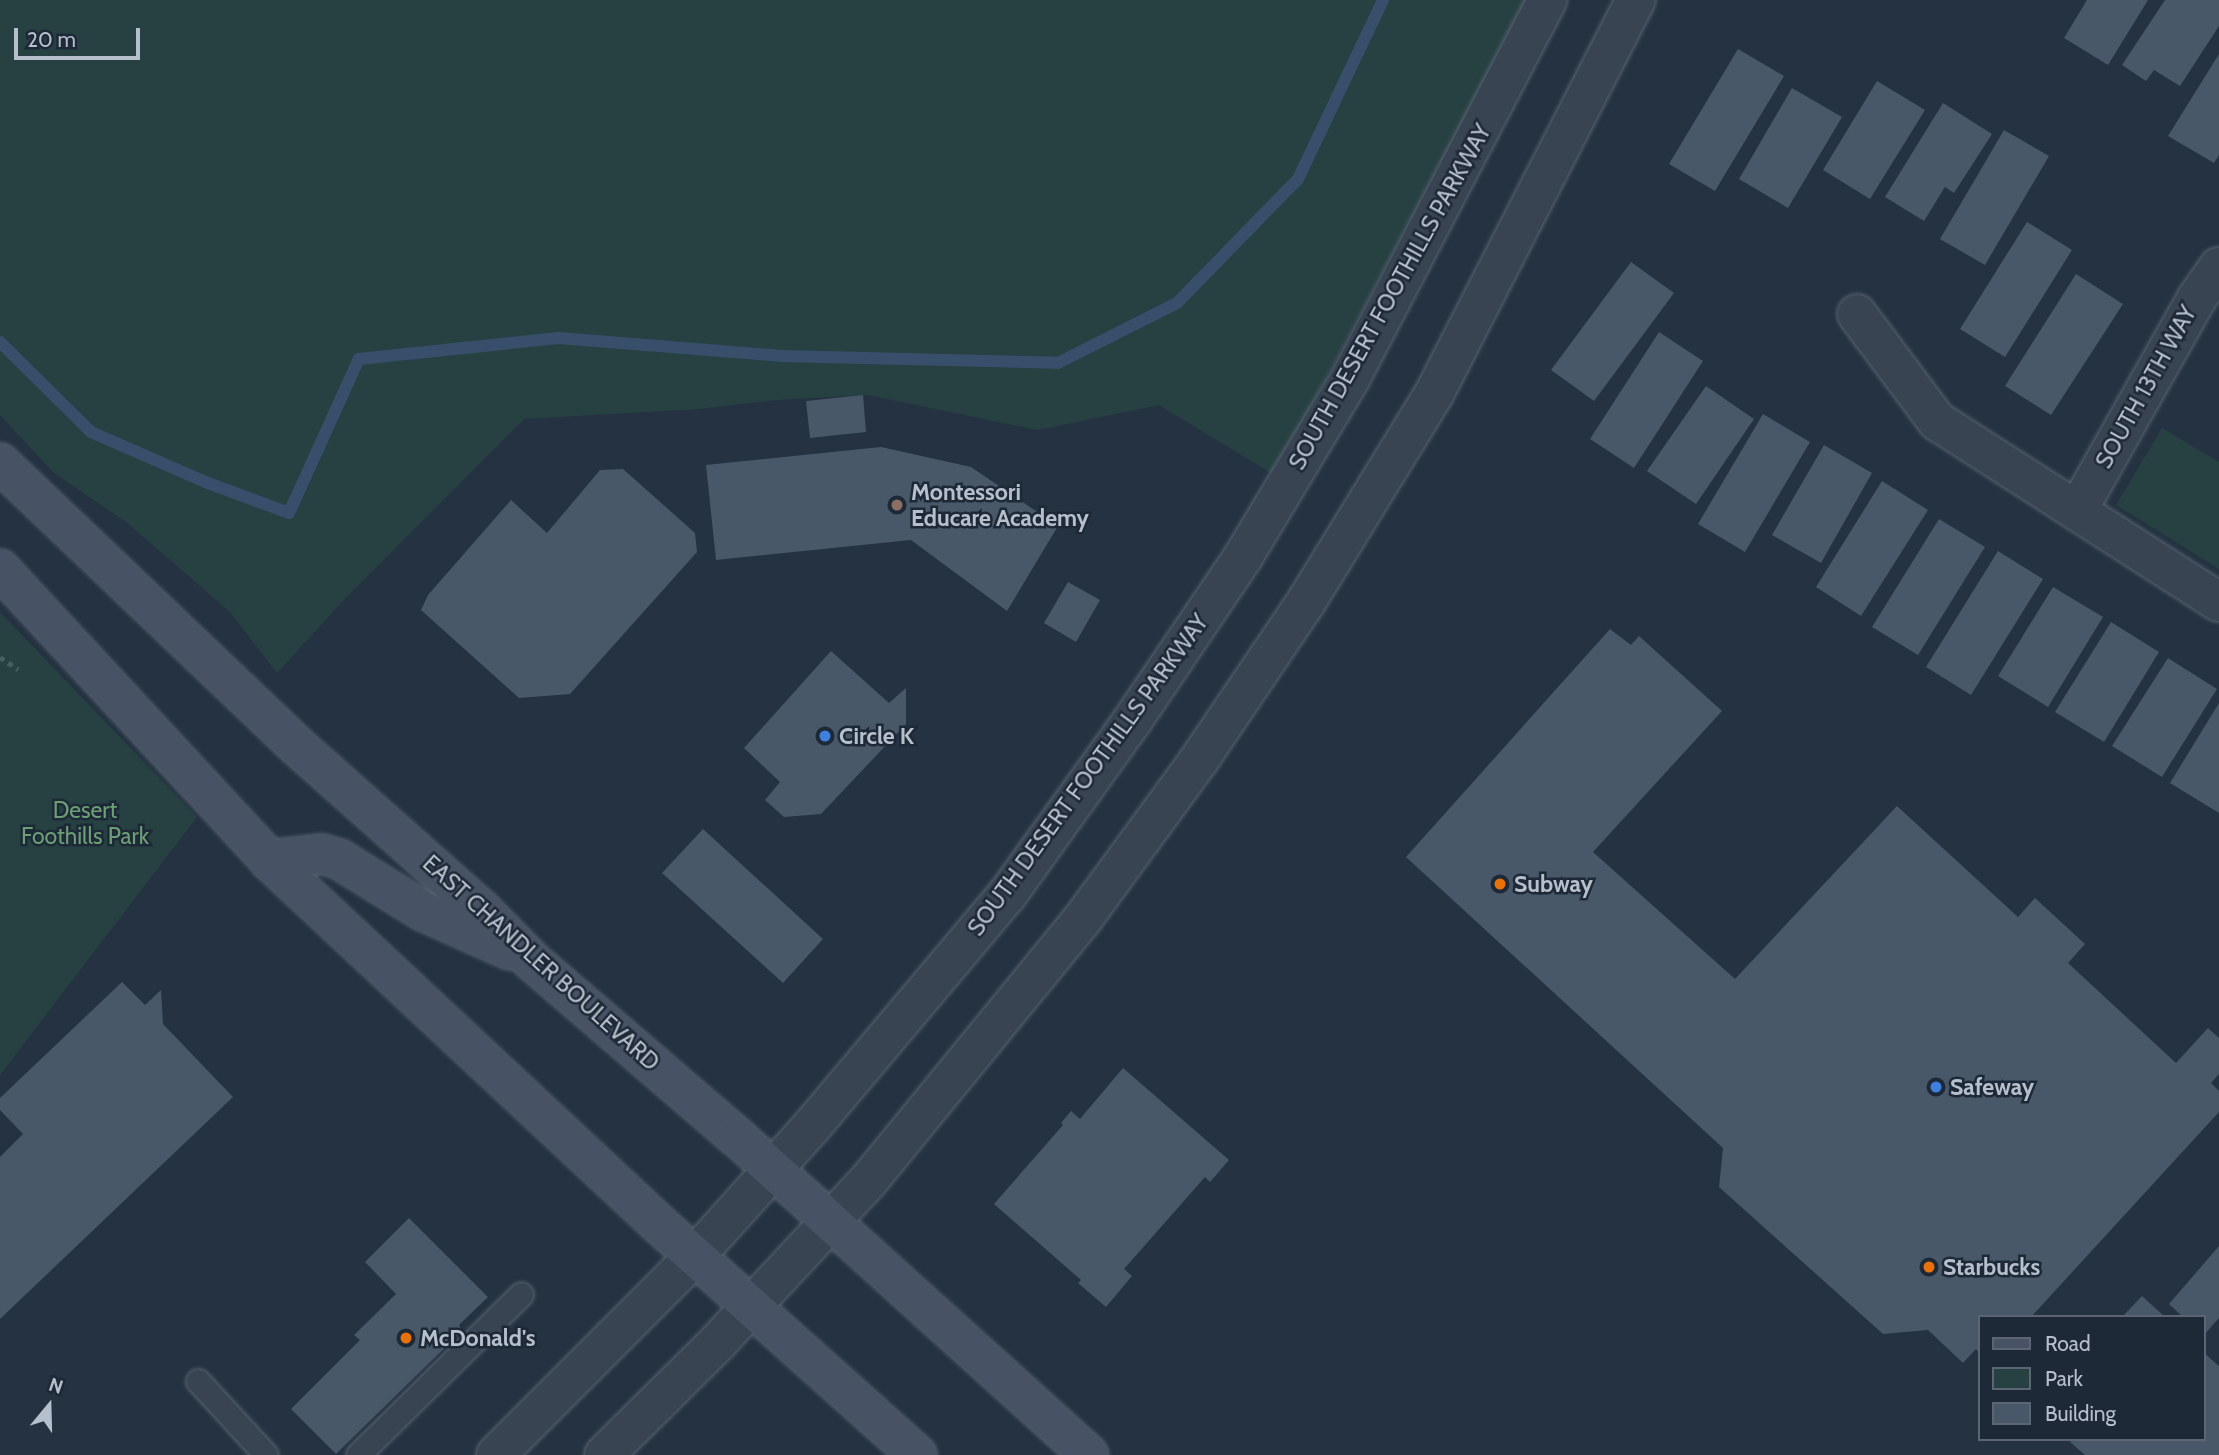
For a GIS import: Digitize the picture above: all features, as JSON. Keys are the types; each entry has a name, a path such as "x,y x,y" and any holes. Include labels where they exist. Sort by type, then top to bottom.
{"main road":[{"name":"EAST CHANDLER BOULEVARD","path":"0,463 296,745 484,911 531,960 773,1169 1089,1455"},
{"path":"0,569 269,860 695,1256 917,1455"},
{"path":"269,860 322,854 340,859 423,911 531,960"}],"street":[{"name":"SOUTH DESERT FOOTHILLS PARKWAY","path":"496,1455 695,1256 773,1169 1007,895 1132,721 1243,557 1351,377 1548,0"},
{"path":"604,1455 752,1307 869,1180 1082,920 1199,760 1306,603 1434,394 1636,0"},
{"name":"SOUTH 13TH WAY","path":"2077,510 2197,298 2219,267"},
{"path":"1857,314 1937,421 2219,602"}],"lane":[{"path":"358,1455 521,1294"},
{"path":"198,1381 265,1455"}],"path":[{"path":"0,657 18,669"}],"green space":[{"path":"0,0 1528,0 1274,475 1159,405 1038,430 868,395 776,400 699,409 524,419 342,602 277,673 230,612 126,522 54,473 0,415"},
{"path":"2162,428 2219,462 2219,569 2116,505"},
{"name":"Desert Foothills Park","path":"0,612 197,817 0,1075"}],"building":[{"path":"2087,0 2148,0 2108,65 2064,38"},
{"path":"2165,0 2219,0 2219,26 2180,86 2154,70 2146,81 2122,65"},
{"path":"1738,49 1784,76 1715,191 1669,164"},
{"path":"2219,54 2219,155 2214,163 2168,136"},
{"path":"1877,81 1925,110 1870,199 1823,170"},
{"path":"1792,88 1842,117 1788,208 1739,179"},
{"path":"1943,103 1992,134 1954,193 1945,187 1924,221 1885,197"},
{"path":"2004,130 2049,156 1985,265 1940,239"},
{"path":"2027,222 2072,250 2005,357 1960,329"},
{"path":"1631,262 1674,293 1594,401 1551,370"},
{"path":"2076,274 2123,304 2051,415 2005,386"},
{"path":"1659,332 1703,361 1634,468 1590,439"},
{"path":"1706,386 1754,419 1696,504 1647,471"},
{"path":"863,395 866,432 810,438 806,401"},
{"path":"1763,414 1810,442 1745,552 1698,524"},
{"path":"1824,445 1872,473 1821,563 1772,535"},
{"path":"881,447 971,467 1058,526 1007,611 911,540 716,560 706,465"},
{"path":"623,469 695,533 697,552 570,694 519,698 421,610 428,595 511,500 547,533 600,470"},
{"path":"1882,481 1928,510 1861,616 1816,587"},
{"path":"1939,519 1985,547 1918,655 1872,627"},
{"path":"1998,551 2043,579 1971,695 1926,667"},
{"path":"1068,582 1100,600 1076,642 1044,623"},
{"path":"2053,587 2103,617 2048,707 1998,676"},
{"path":"2111,622 2159,652 2104,742 2055,712"},
{"name":"Safeway","path":"1610,629 1631,645 1639,636 1722,711 1593,852 1735,979 1897,806 2018,917 2035,898 2085,944 2068,963 2176,1063 2208,1028 2219,1038 2219,1074 2211,1083 2219,1091 2219,1112 2033,1315 1978,1315 1978,1352 1976,1349 1963,1363 1928,1330 1883,1334 1719,1187 1723,1148 1406,857"},
{"name":"Circle K","path":"831,651 889,703 906,688 906,724 821,814 784,817 765,800 780,782 744,748"},
{"path":"2168,658 2217,689 2162,777 2112,746"},
{"path":"2219,703 2219,813 2170,783"},
{"path":"703,829 823,939 783,983 662,873"},
{"path":"122,982 145,1005 161,990 163,1024 233,1097 0,1319 0,1157 23,1134 0,1110 0,1098"},
{"path":"1123,1068 1229,1160 1210,1182 1205,1177 1124,1269 1132,1276 1106,1307 1078,1283 1081,1280 994,1204 1063,1125 1061,1123 1071,1111 1080,1119"},
{"name":"McDonald's","path":"409,1218 488,1297 459,1325 462,1331 336,1454 291,1409 360,1340 354,1335 396,1294 365,1262"},
{"path":"2219,1246 2219,1318 2205,1334 2205,1315 2181,1315 2169,1304"},
{"path":"2142,1296 2163,1315 2124,1315"},
{"path":"2205,1354 2219,1366 2219,1455 2085,1455 2070,1442 2205,1441"}],"waterway":[{"path":"0,342 91,432 208,483 289,513 359,359 559,338 781,356 1058,363 1177,303 1298,179 1383,0"}],"place":[{"name":"Montessori Educare Academy","path":"897,505"},
{"name":"Circle K","path":"825,736"},
{"name":"Subway","path":"1500,884"},
{"name":"Safeway","path":"1936,1087"},
{"name":"Starbucks","path":"1929,1267"},
{"name":"McDonald's","path":"406,1338"}]}
